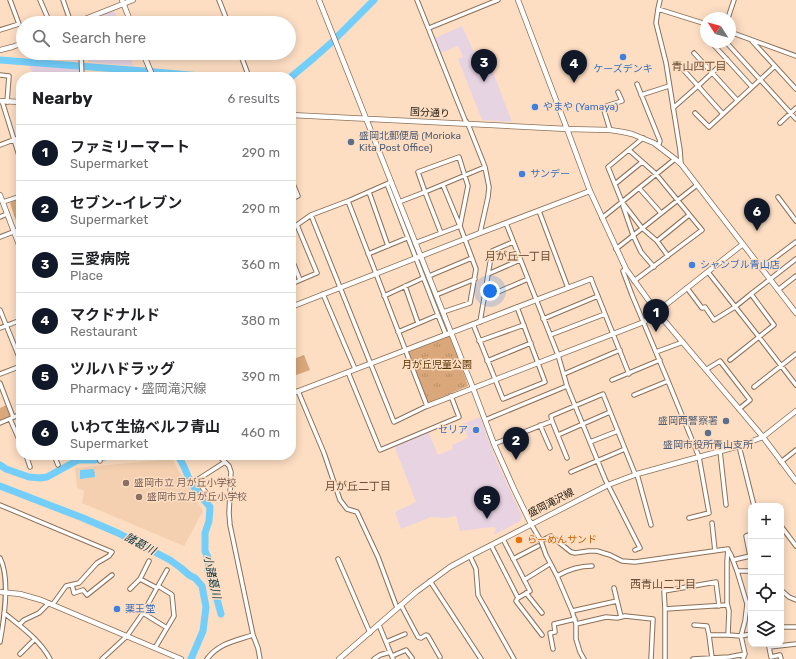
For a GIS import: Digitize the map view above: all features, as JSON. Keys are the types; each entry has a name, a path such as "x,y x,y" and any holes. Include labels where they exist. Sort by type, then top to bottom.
{"street":[{"path":"10,0 16,16"},
{"path":"40,0 47,16"},
{"path":"63,0 69,16"},
{"path":"91,16 123,2 133,0"},
{"path":"219,0 225,16"},
{"path":"319,0 366,119 415,259 438,315 473,388 494,444 514,490 558,576 575,619 576,639 584,659"},
{"path":"417,0 485,167 489,187 480,233"},
{"path":"428,28 498,0"},
{"path":"518,0 590,191 626,269 657,312 763,437 796,481"},
{"path":"660,0 656,23 666,63 681,164"},
{"path":"730,12 734,0"},
{"path":"123,2 128,16"},
{"path":"658,9 700,22"},
{"path":"0,30 16,25"},
{"path":"736,34 796,56"},
{"path":"751,40 796,89"},
{"path":"0,50 16,46"},
{"path":"717,48 752,87"},
{"path":"731,48 796,120"},
{"path":"694,53 737,100"},
{"path":"791,55 796,60"},
{"path":"673,108 727,59"},
{"path":"81,60 82,72"},
{"path":"146,60 151,72"},
{"path":"243,60 248,72"},
{"path":"680,66 723,114"},
{"path":"694,112 709,126 775,66"},
{"path":"0,75 9,76 3,102 16,146"},
{"path":"637,84 660,141 658,146"},
{"path":"641,95 669,86"},
{"path":"610,130 602,107 622,101 618,92"},
{"path":"3,102 16,102"},
{"path":"780,123 796,108"},
{"name":"国分通り","path":"296,115 610,130 643,138 654,143 681,164 796,313"},
{"path":"643,138 608,167 633,235 642,252 654,267"},
{"path":"0,145 14,139"},
{"path":"628,150 656,174 702,230 634,281"},
{"path":"441,233 418,172 459,157 468,186 460,226"},
{"path":"602,218 675,159"},
{"path":"615,184 642,162"},
{"path":"399,202 485,167"},
{"path":"296,282 317,273 297,225 310,215 348,201 389,183"},
{"path":"389,183 399,202 443,312 448,334"},
{"path":"443,185 476,269 470,303 443,312"},
{"path":"616,249 697,185"},
{"path":"639,188 661,213"},
{"path":"296,305 590,191"},
{"path":"369,192 388,246"},
{"path":"0,195 16,236"},
{"path":"3,202 16,198"},
{"path":"778,198 796,221"},
{"path":"348,201 427,406"},
{"path":"622,202 642,228 656,241 668,256"},
{"path":"539,211 568,288"},
{"path":"0,217 7,214"},
{"path":"656,241 689,214"},
{"path":"310,215 394,422 452,396 644,322 743,244"},
{"path":"506,223 558,355 567,386 590,442 608,485 640,548 635,550"},
{"path":"415,243 460,226"},
{"path":"0,237 14,231"},
{"path":"368,254 407,238"},
{"path":"480,322 492,251 513,242"},
{"path":"768,264 796,242"},
{"path":"428,276 472,258"},
{"path":"687,288 702,308 705,307 714,320 770,280 796,259"},
{"path":"488,274 520,260"},
{"path":"626,269 623,271 699,457 710,513 689,518"},
{"path":"296,270 300,280"},
{"path":"708,272 796,386"},
{"path":"778,290 796,276"},
{"path":"384,296 423,278"},
{"path":"436,295 475,279"},
{"path":"484,298 528,279"},
{"path":"440,657 428,636 426,635 421,638 418,637 408,617 399,607 357,512 347,509 340,500 324,453 298,391 591,279 629,374"},
{"path":"405,286 418,323"},
{"path":"323,294 355,370"},
{"path":"730,360 774,325 751,294"},
{"path":"543,319 598,296"},
{"path":"472,324 502,399 546,382 517,307"},
{"path":"0,310 16,350"},
{"path":"550,335 605,314"},
{"path":"398,332 438,315"},
{"path":"0,328 16,322"},
{"path":"479,341 524,324"},
{"path":"656,352 683,342"},
{"path":"487,361 530,343"},
{"path":"564,374 620,350"},
{"path":"754,387 796,354"},
{"path":"612,380 660,360"},
{"path":"707,369 720,361 750,400 739,409"},
{"path":"0,374 16,368"},
{"path":"348,372 380,450 459,417 452,396"},
{"path":"634,395 668,381"},
{"path":"0,383 16,430"},
{"path":"485,420 567,386"},
{"path":"567,458 551,416 603,394 636,474 651,525"},
{"name":"盛岡滝沢線","path":"339,659 430,581 450,567 470,556 608,485 636,474 739,446 763,437 796,411"},
{"path":"558,435 610,412"},
{"path":"0,423 16,416"},
{"path":"494,444 552,420"},
{"path":"540,425 550,448"},
{"path":"590,442 618,431"},
{"path":"739,446 753,503"},
{"path":"571,472 625,450"},
{"path":"781,462 796,450"},
{"path":"720,451 726,505"},
{"path":"28,460 30,467"},
{"path":"56,460 58,465"},
{"path":"230,496 210,498 197,480 225,462 229,466 231,472 230,496 229,512 230,525 253,635 260,659"},
{"path":"0,506 112,552 109,556 97,563 79,583 66,586 51,604 18,625"},
{"path":"712,523 715,551"},
{"path":"784,530 796,546"},
{"path":"733,560 750,556 746,536 748,535"},
{"path":"541,541 551,536 571,552 597,552 610,555 622,561 635,562 728,549"},
{"path":"503,539 530,591 518,598"},
{"path":"492,545 518,598 516,601 542,634"},
{"path":"514,559 538,546"},
{"path":"728,549 747,604 741,636 745,654 743,659"},
{"path":"728,549 728,635"},
{"path":"470,556 476,568 478,595 514,659"},
{"path":"0,559 5,574 3,592 4,613 0,642"},
{"path":"338,559 370,633"},
{"path":"130,589 140,579 149,561"},
{"path":"524,580 548,565"},
{"path":"558,576 567,570 583,566 592,566"},
{"path":"102,659 127,636 143,613 167,570"},
{"path":"736,571 748,571"},
{"path":"72,585 74,592 83,590 87,595 112,575"},
{"path":"140,579 172,595 174,616 155,648"},
{"path":"430,581 481,659"},
{"path":"665,659 664,591 716,582 719,606"},
{"path":"614,588 621,617"},
{"path":"3,592 30,596 127,636 173,657 181,659"},
{"path":"526,593 542,613"},
{"path":"784,593 796,600"},
{"path":"572,611 617,601"},
{"path":"665,609 728,605"},
{"path":"4,613 35,639 45,650 50,659"},
{"path":"143,613 167,628"},
{"path":"576,624 606,617 625,616 653,619 651,659"},
{"path":"553,649 550,633 555,632 554,624 575,619"},
{"path":"379,625 391,655"},
{"path":"694,625 707,626 712,658"},
{"path":"784,627 796,627"},
{"path":"386,642 405,634"},
{"path":"207,659 223,644 253,635"},
{"path":"709,635 741,636 748,635"},
{"path":"20,654 35,639"},
{"path":"784,645 796,644"},
{"path":"769,647 772,657 780,655 781,659"},
{"path":"374,659 380,655 391,655 406,650 412,658"},
{"path":"693,659 745,654"}],"shaded area":[{"path":"114,11 116,16 100,16"},
{"path":"462,26 474,52 484,48 512,122 482,120 458,59 463,57 458,46 440,53 435,38"},
{"path":"60,60 80,60 80,61"},
{"path":"88,60 131,60 133,66 89,62"},
{"path":"29,65 79,69 79,72 32,72"},
{"path":"480,417 496,460 521,514 520,521 494,535 496,528 492,527 460,531 456,516 444,518 431,517 401,529 395,512 416,502 395,448 396,446 404,443 405,440 427,432 429,433 438,455 453,449 452,445 468,438 463,424"},
{"name":"盛岡市立月が丘小学校","path":"173,460 203,511 184,546 82,503 84,491 77,488 75,468"}],"green space":[{"path":"16,200 16,221 10,203"},
{"name":"月が丘児童公園","path":"451,335 468,386 428,403 406,352"},
{"path":"304,355 310,370 296,375 296,358"},
{"path":"7,405 11,416 0,421 0,408"}],"water":[{"path":"94,469 95,477 80,479 80,470"}],"waterway":[{"path":"337,37 374,0"},
{"path":"296,73 332,42"},
{"path":"0,60 155,72"},
{"name":"小諸葛川","path":"0,465 6,469 29,477 40,478 47,477 78,460"},
{"name":"小諸葛川","path":"78,460 95,460"},
{"name":"小諸葛川","path":"180,460 192,485 210,507 209,521 205,533 205,551 209,560 208,571 221,614"},
{"name":"諸葛川","path":"0,486 118,533 170,560 195,578 202,586 206,607 203,631 191,659"}],"place":[{"name":"ケーズデンキ","path":"623,57"},
{"name":"三愛病院","path":"484,82"},
{"name":"マクドナルド","path":"574,83"},
{"name":"やまや (Yamaya)","path":"535,107"},
{"name":"盛岡北郵便局 (Morioka Kita Post Office)","path":"351,142"},
{"name":"サンデー","path":"522,174"},
{"name":"いわて生協ベルフ青山","path":"757,231"},
{"name":"シャンブル青山店","path":"692,265"},
{"name":"ファミリーマート","path":"656,332"},
{"name":"盛岡西警察署","path":"726,421"},
{"name":"セリア","path":"476,430"},
{"name":"盛岡市役所青山支所","path":"708,433"},
{"name":"セブン-イレブン","path":"516,460"},
{"name":"盛岡市立 月が丘小学校","path":"126,483"},
{"name":"盛岡市立月が丘小学校","path":"139,497"},
{"name":"ツルハドラッグ","path":"487,519"},
{"name":"らーめんサンド","path":"519,540"},
{"name":"薬王堂","path":"117,609"}],"district":[{"name":"青山四丁目","path":"699,66"},
{"name":"月が丘一丁目","path":"518,256"},
{"name":"月が丘二丁目","path":"358,486"},
{"name":"西青山二丁目","path":"663,584"}]}
